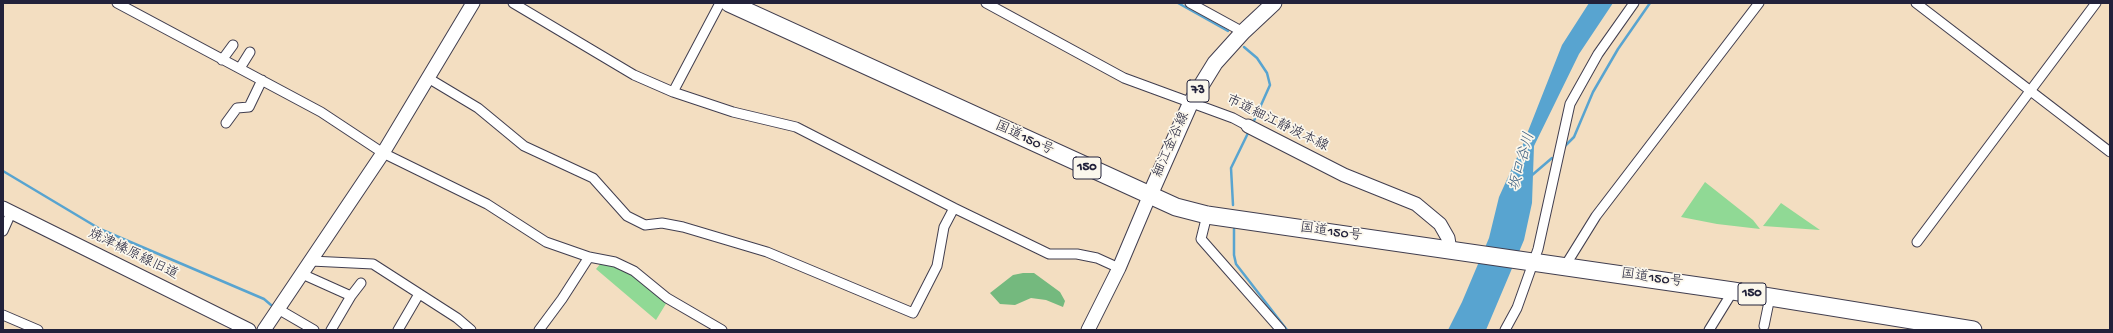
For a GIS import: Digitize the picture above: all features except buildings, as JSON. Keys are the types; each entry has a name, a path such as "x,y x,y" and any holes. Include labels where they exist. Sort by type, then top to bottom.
{"highway":[{"name":"国道150号","path":"729,3 1149,196 1176,207 1207,215 1733,291 1973,330"}],"main road":[{"name":"細江金谷線","path":"1149,196 1191,102 1215,64 1243,32 1274,3"}],"street":[{"path":"117,3 321,112 383,153 487,204 546,242 589,257 615,262 634,271 667,298 722,330"},
{"path":"264,330 383,153 473,3"},
{"path":"513,3 634,75 673,92 733,112 796,126 954,208 1050,254 1077,254 1098,258 1119,268"},
{"path":"673,92 720,3"},
{"name":"市道細江静波本線","path":"986,3 1124,78 1233,118 1344,175 1416,204 1440,224 1448,238 1450,250"},
{"path":"1190,3 1243,32"},
{"path":"1505,330 1517,308 1532,262 1538,249 1570,104 1598,54 1634,3"},
{"path":"1566,266 1596,216 1759,3"},
{"path":"1916,3 2110,152"},
{"path":"1917,242 2096,3"},
{"path":"222,60 233,45"},
{"path":"240,68 250,52"},
{"path":"428,78 478,108 524,146 593,178 627,216 645,225 662,223 683,227 767,252 913,313 937,266 944,228 954,208"},
{"path":"226,123 237,108 249,107 262,80"},
{"path":"1088,330 1119,268 1149,196"},
{"path":"3,231 7,211"},
{"name":"焼津榛原線旧道","path":"7,211 249,330"},
{"path":"1207,215 1201,239 1281,330"},
{"path":"539,330 562,299 589,257"},
{"path":"311,261 373,264 457,318 471,330"},
{"path":"302,274 351,296"},
{"path":"331,330 351,296 361,283"},
{"path":"1709,330 1733,291"},
{"path":"398,330 419,294"},
{"path":"1764,326 1770,297"},
{"path":"278,309 314,330"},
{"path":"3,315 38,330"}],"green space":[{"path":"1705,182 1753,220 1760,229 1717,224 1681,217"},
{"path":"1781,203 1820,230 1763,226"},
{"path":"601,263 631,272 667,302 656,320 596,269"},
{"path":"1034,273 1060,292 1065,301 1063,307 1046,300 1031,298 1015,305 1000,304 990,293 1013,275"}],"water":[{"name":"坂口谷川","path":"1589,3 1613,3 1579,54 1534,146 1532,203 1524,240 1486,330 1448,330 1462,302 1489,238 1499,197 1523,144 1562,45"}],"waterway":[{"path":"1178,3 1228,31"},
{"path":"1564,147 1574,137 1593,92 1618,49 1650,3"},
{"path":"1244,47 1257,58 1267,73 1270,85 1253,123"},
{"path":"1233,205 1231,168 1249,131"},
{"name":"坂口谷川","path":"1531,176 1552,158"},
{"path":"3,171 100,229 264,299 271,305"},
{"path":"1234,229 1234,255 1236,264 1287,330"}]}
